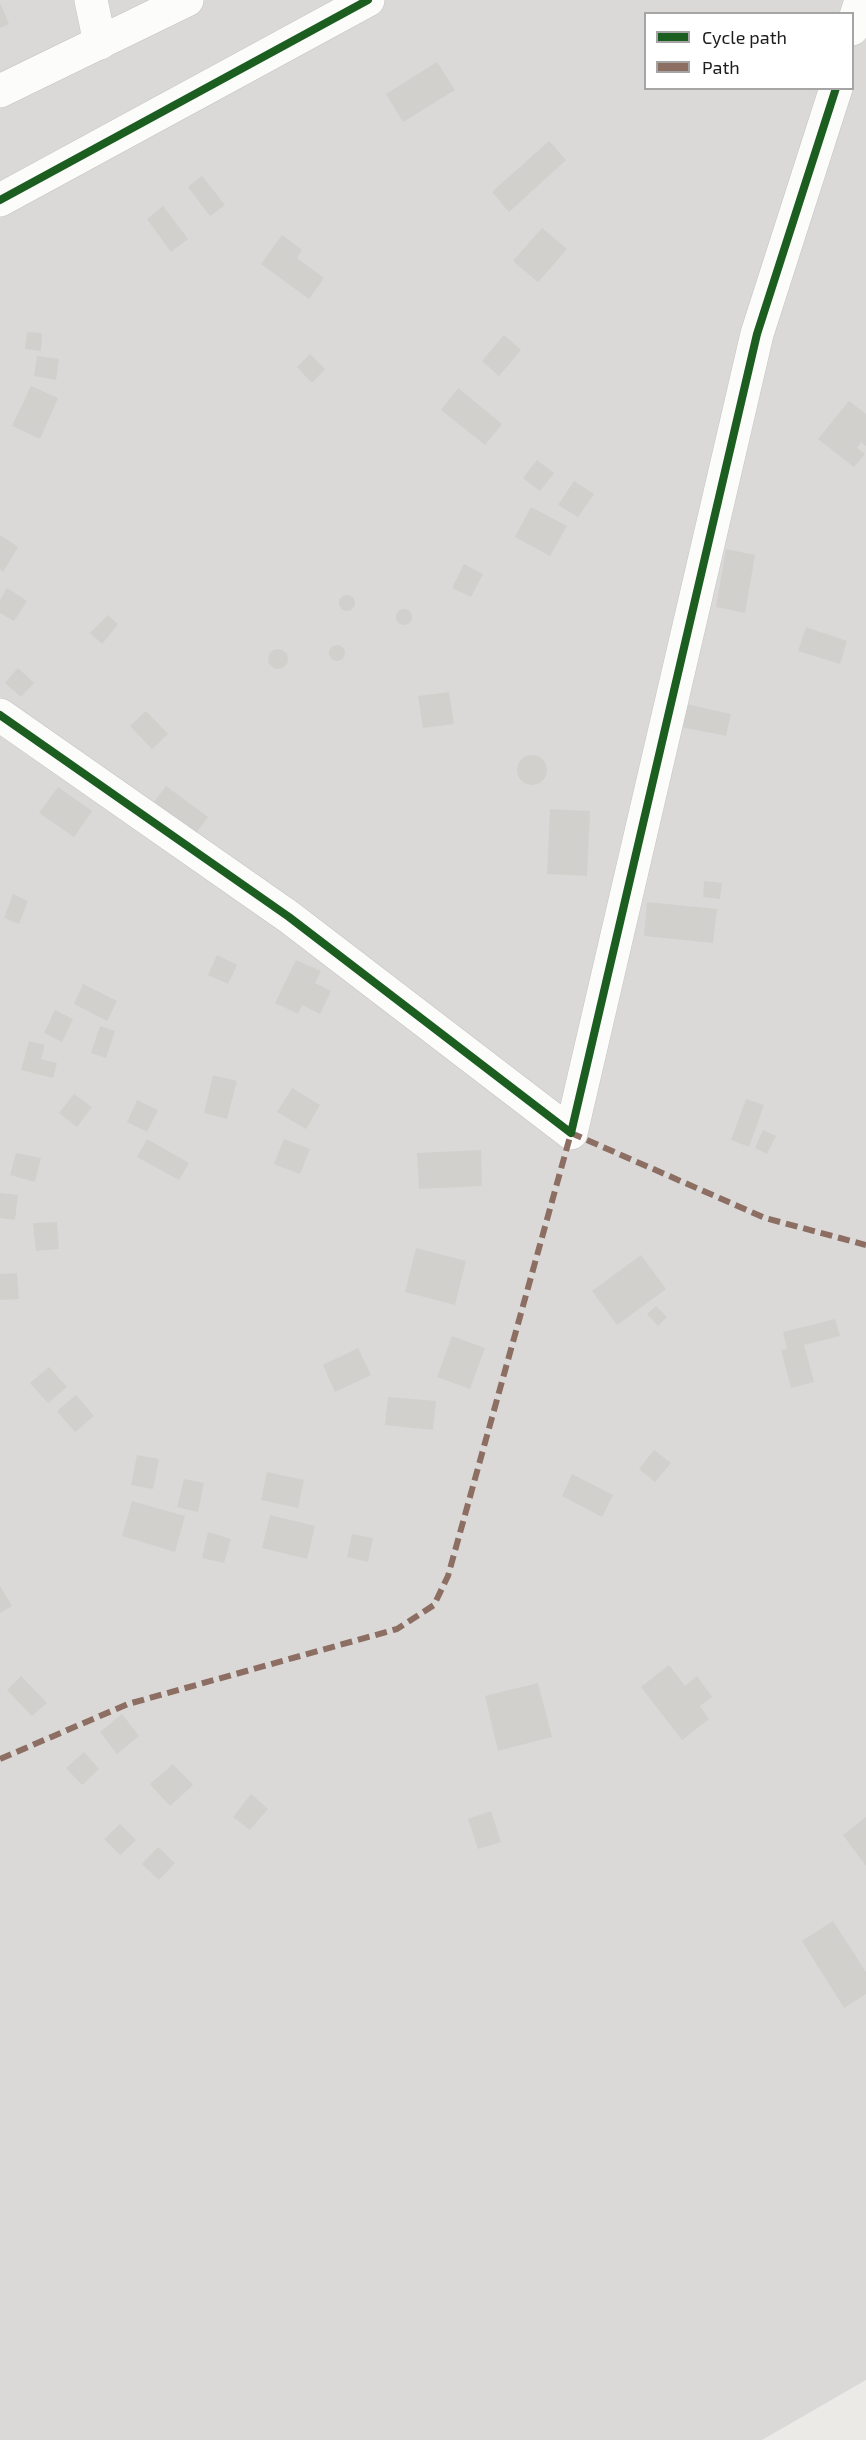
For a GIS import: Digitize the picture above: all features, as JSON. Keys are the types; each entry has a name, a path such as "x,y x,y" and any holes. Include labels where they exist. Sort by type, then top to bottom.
{"street":[{"path":"91,0 100,43"},
{"path":"0,91 187,0"},
{"path":"0,200 368,0"},
{"path":"854,23 861,0"},
{"path":"0,715 289,916 571,1133 758,334 835,90"}],"shaded area":[{"path":"0,0 866,0 866,2380 762,2440 0,2440"}],"building":[{"path":"0,3 9,24 0,28"},
{"path":"437,62 455,90 403,122 386,94"},
{"path":"549,141 566,160 509,212 492,192"},
{"path":"202,176 225,205 210,216 188,187"},
{"path":"163,206 188,239 171,252 147,219"},
{"path":"542,228 567,249 538,282 513,261"},
{"path":"282,235 302,250 297,258 324,278 309,299 261,264"},
{"path":"27,332 42,333 41,351 25,349"},
{"path":"504,335 521,350 499,376 482,361"},
{"path":"310,354 325,369 312,383 297,367"},
{"path":"37,356 59,359 56,380 34,376"},
{"path":"31,386 58,398 40,439 12,426"},
{"path":"458,388 502,424 485,445 441,410"},
{"path":"849,401 866,414 866,446 861,442 857,448 865,454 854,467 818,439"},
{"path":"537,460 554,473 540,491 523,478"},
{"path":"574,481 594,494 578,517 558,505"},
{"path":"531,507 567,526 550,556 515,537"},
{"path":"0,535 18,547 3,572 0,569"},
{"path":"726,549 755,555 745,613 716,607"},
{"path":"464,564 483,574 471,597 452,588"},
{"path":"7,588 27,601 14,621 0,613 0,600"},
{"path":"347,595 355,603 347,611 339,603"},
{"path":"404,609 410,611 412,617 410,623 404,625 398,623 396,617 398,611"},
{"path":"108,615 118,624 102,644 90,633"},
{"path":"806,627 847,641 840,664 798,651"},
{"path":"334,645 340,645 345,653 343,659 334,661 329,656 329,650"},
{"path":"278,649 285,652 288,659 285,666 278,669 271,666 268,659 271,652"},
{"path":"18,668 34,683 21,697 5,683"},
{"path":"449,692 454,724 423,728 418,696"},
{"path":"686,704 731,714 726,736 681,727"},
{"path":"146,711 168,734 152,749 130,726"},
{"path":"532,755 543,759 547,770 543,781 532,785 521,781 517,770 521,759"},
{"path":"166,786 208,817 196,833 154,802"},
{"path":"58,787 92,811 74,837 39,813"},
{"path":"550,809 590,811 587,876 547,874"},
{"path":"704,881 722,883 720,899 703,897"},
{"path":"13,894 28,901 19,924 4,918"},
{"path":"647,902 717,909 713,943 644,936"},
{"path":"217,955 237,965 228,984 208,975"},
{"path":"296,960 321,971 315,983 331,991 320,1014 302,1005 298,1014 275,1003"},
{"path":"83,984 117,1001 107,1021 74,1004"},
{"path":"55,1010 73,1019 62,1042 44,1033"},
{"path":"100,1026 115,1031 106,1058 91,1053"},
{"path":"29,1041 45,1045 41,1059 57,1063 53,1078 21,1070"},
{"path":"213,1075 237,1081 227,1119 204,1113"},
{"path":"292,1088 320,1105 306,1129 277,1112"},
{"path":"74,1094 92,1107 77,1127 59,1113"},
{"path":"746,1099 764,1105 749,1147 731,1140"},
{"path":"137,1100 158,1110 147,1132 127,1122"},
{"path":"763,1130 776,1136 767,1154 755,1148"},
{"path":"147,1139 189,1163 179,1180 137,1157"},
{"path":"284,1139 310,1149 300,1174 274,1164"},
{"path":"481,1150 482,1186 419,1189 417,1153"},
{"path":"16,1153 41,1158 35,1182 10,1175"},
{"path":"0,1193 18,1195 15,1220 0,1218"},
{"path":"57,1222 59,1249 36,1251 33,1223"},
{"path":"416,1248 466,1261 455,1305 405,1292"},
{"path":"641,1255 666,1289 617,1325 592,1291"},
{"path":"17,1273 19,1299 0,1300 0,1274"},
{"path":"656,1306 667,1317 658,1326 647,1314"},
{"path":"835,1319 840,1336 804,1345 814,1382 791,1388 781,1350 787,1349 783,1332"},
{"path":"452,1336 485,1348 470,1389 437,1377"},
{"path":"358,1348 371,1375 335,1392 323,1365"},
{"path":"49,1367 67,1387 48,1403 30,1383"},
{"path":"76,1395 94,1416 75,1432 57,1411"},
{"path":"388,1397 436,1401 433,1430 385,1425"},
{"path":"654,1450 671,1463 655,1482 639,1469"},
{"path":"137,1455 159,1459 153,1489 131,1485"},
{"path":"267,1472 304,1480 298,1508 261,1500"},
{"path":"572,1474 613,1495 602,1517 562,1496"},
{"path":"184,1479 204,1483 198,1512 177,1507"},
{"path":"132,1501 185,1516 175,1552 122,1536"},
{"path":"270,1515 315,1526 307,1559 262,1548"},
{"path":"208,1532 231,1539 224,1563 202,1558"},
{"path":"352,1534 373,1538 368,1562 347,1557"},
{"path":"0,1586 12,1606 0,1613"},
{"path":"669,1665 685,1686 697,1676 712,1697 700,1706 709,1719 682,1740 641,1687"},
{"path":"21,1676 47,1703 32,1716 7,1690"},
{"path":"538,1683 552,1737 498,1751 485,1696"},
{"path":"122,1714 139,1736 117,1754 100,1732"},
{"path":"84,1752 99,1769 82,1785 66,1768"},
{"path":"173,1764 193,1785 170,1806 150,1784"},
{"path":"251,1794 268,1809 250,1830 233,1817"},
{"path":"491,1811 501,1842 478,1849 468,1819"},
{"path":"866,1817 866,1866 843,1835"},
{"path":"120,1824 136,1840 120,1855 104,1839"},
{"path":"158,1847 175,1863 159,1880 142,1864"},
{"path":"833,1921 866,1972 866,1994 844,2008 802,1941"}],"marked path":[{"path":"0,1759 128,1704 397,1629 434,1605 448,1576 571,1133 765,1218 866,1245"}],"cycle path":[{"path":"0,200 368,0"},
{"path":"0,715 289,917 571,1133 757,334 835,90"}]}
